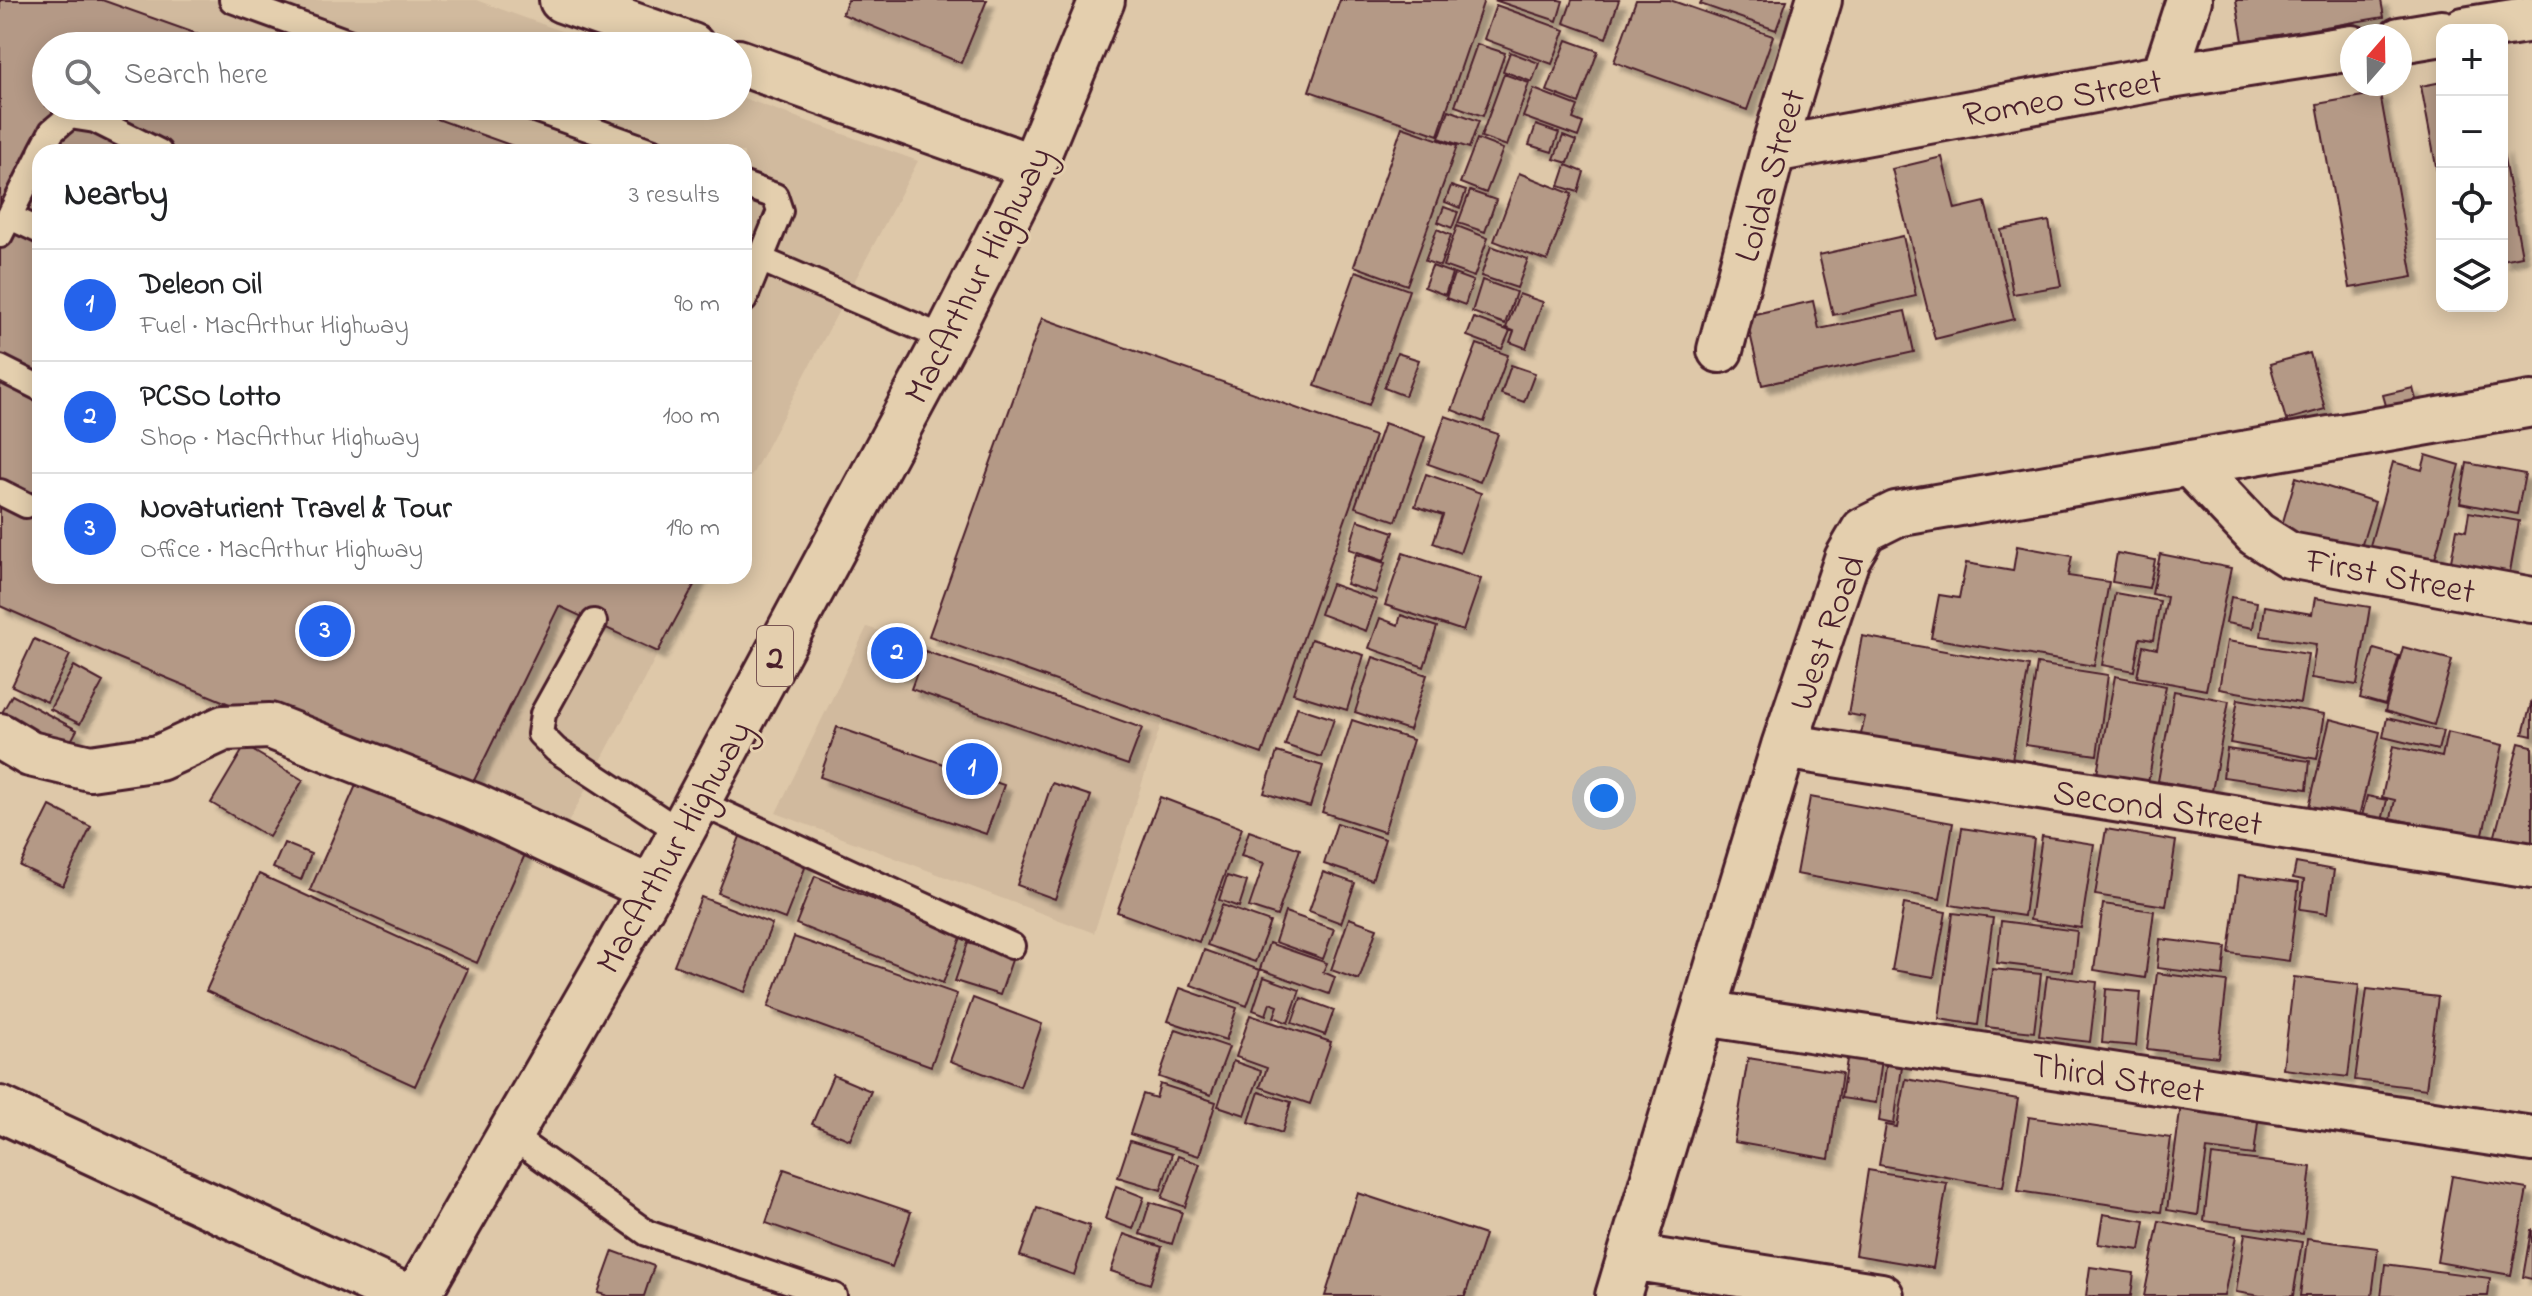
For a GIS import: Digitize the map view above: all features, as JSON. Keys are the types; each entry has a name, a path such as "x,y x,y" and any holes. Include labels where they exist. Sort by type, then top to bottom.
{"main road":[{"path":"562,0 652,32"},
{"name":"MacArthur Highway","path":"417,1296 651,889 946,339 1033,167 1102,0"},
{"name":"Loida Street","path":"1720,350 1773,150 1819,0"},
{"path":"2164,77 2189,0"},
{"path":"2501,24 2532,19"},
{"path":"2412,38 2436,34"},
{"name":"Romeo Street","path":"1773,150 2164,77 2340,50"},
{"path":"752,67 1033,167"},
{"name":"West Road","path":"1624,1277 1784,746 1847,559 1864,530 1896,514 2532,404"},
{"name":"First Street","path":"2189,463 2256,534 2289,555 2532,600"},
{"path":"0,736 30,754 90,768 159,758 224,728 270,726 474,806 651,889"},
{"name":"Second Street","path":"1784,746 2532,866"},
{"name":"Third Street","path":"1704,1013 2532,1139"},
{"path":"0,1109 405,1296"},
{"path":"1624,1277 1881,1296"}],"lane":[{"path":"232,0 320,32"},
{"path":"46,144 52,131 65,120"},
{"path":"95,120 143,144"},
{"path":"565,120 632,144"},
{"path":"32,172 5,226 32,230"},
{"path":"752,188 775,196 780,211 752,282"},
{"path":"762,260 946,339"},
{"path":"0,368 32,384"},
{"path":"0,492 26,505"},
{"path":"594,622 543,714 540,734 556,750 688,816 1012,946"},
{"path":"510,1135 647,1233 834,1296"}],"shaded area":[{"path":"0,0 476,0 564,32 32,32 32,120 752,120 752,101 918,161 752,475 752,144 32,144 32,584 695,584 560,838 111,655 0,606"},
{"path":"867,627 1161,724 1094,933 776,813"}],"building":[{"path":"0,0 102,0 192,32 32,32 32,120 440,120 508,144 32,144 32,584 695,584 658,652 559,606 464,801 0,606"},
{"path":"848,0 987,0 961,63 842,14"},
{"path":"1340,0 1484,0 1438,135 1309,91"},
{"path":"1494,0 1559,0 1563,1 1557,21"},
{"path":"1572,0 1619,0 1606,38 1564,23"},
{"path":"1636,0 1670,0 1773,36 1747,110 1614,62"},
{"path":"1702,0 1787,0 1776,30 1700,4"},
{"path":"2236,0 2381,0 2384,17 2243,41"},
{"path":"1496,5 1565,30 1552,64 1484,39"},
{"path":"1567,40 1598,51 1579,103 1547,91"},
{"path":"1477,44 1505,53 1483,116 1455,106"},
{"path":"1510,52 1539,63 1532,82 1503,71"},
{"path":"1504,74 1529,83 1507,146 1481,137"},
{"path":"2436,83 2436,166 2421,86"},
{"path":"1534,89 1578,106 1573,119 1583,123 1578,137 1523,117"},
{"path":"2381,96 2413,277 2350,288 2317,104"},
{"path":"1449,110 1479,121 1469,148 1439,138"},
{"path":"1536,125 1559,133 1552,152 1529,145"},
{"path":"1402,127 1457,146 1407,285 1354,266"},
{"path":"1563,136 1576,141 1568,163 1554,159"},
{"path":"1477,139 1503,149 1486,193 1460,183"},
{"path":"1942,157 1955,209 1985,202 2014,319 1935,339 1892,169"},
{"path":"1566,165 1584,172 1578,192 1559,186"},
{"path":"1519,173 1572,194 1547,261 1494,241"},
{"path":"2508,180 2522,256 2508,259"},
{"path":"1451,186 1466,191 1460,208 1445,202"},
{"path":"1470,191 1496,200 1485,232 1458,223"},
{"path":"1444,207 1458,212 1452,228 1438,222"},
{"path":"2049,221 2061,286 2013,294 2001,230"},
{"path":"1457,226 1488,238 1474,277 1443,266"},
{"path":"1437,229 1451,235 1440,266 1425,261"},
{"path":"1903,236 1916,296 1833,315 1819,255"},
{"path":"1491,246 1528,259 1517,288 1481,276"},
{"path":"1432,266 1452,273 1445,295 1424,287"},
{"path":"1356,271 1409,290 1369,405 1315,386"},
{"path":"1454,274 1473,281 1465,305 1446,298"},
{"path":"1482,280 1516,292 1505,324 1472,312"},
{"path":"1519,294 1543,302 1526,348 1510,342 1514,331 1506,328"},
{"path":"1813,301 1819,329 1905,311 1914,352 1762,385 1746,316"},
{"path":"1042,318 1375,436 1262,754 929,636"},
{"path":"1474,318 1510,331 1502,349 1467,336"},
{"path":"1477,344 1508,355 1484,422 1452,410"},
{"path":"1397,353 1419,360 1405,396 1384,388"},
{"path":"2310,353 2325,409 2286,420 2270,364"},
{"path":"1511,365 1535,373 1524,402 1501,394"},
{"path":"2413,388 2420,415 2391,423 2383,395"},
{"path":"1445,416 1498,434 1480,482 1428,464"},
{"path":"1384,423 1425,437 1396,521 1355,507"},
{"path":"2426,455 2460,465 2432,570 2368,553 2393,462 2422,470"},
{"path":"2467,463 2525,474 2517,514 2460,503"},
{"path":"1426,474 1481,493 1460,553 1433,543 1443,515 1415,506"},
{"path":"2296,477 2375,502 2358,557 2280,532"},
{"path":"2469,512 2519,521 2508,583 2449,572 2457,529 2466,531"},
{"path":"1358,520 1394,532 1384,561 1349,549"},
{"path":"2017,546 2072,556 2068,576 2109,582 2094,666 1931,638 1939,595 1959,598 1966,563 2013,571"},
{"path":"1403,553 1481,579 1463,631 1385,605"},
{"path":"2117,553 2155,560 2149,588 2112,582"},
{"path":"1356,554 1385,563 1375,593 1346,584"},
{"path":"2160,554 2231,568 2206,690 2137,677 2143,646 2157,649 2167,597 2152,594"},
{"path":"1331,584 1377,600 1366,631 1320,614"},
{"path":"2115,593 2160,601 2153,640 2140,638 2134,671 2102,665"},
{"path":"2231,597 2257,602 2253,628 2226,623"},
{"path":"2315,598 2370,607 2357,685 2311,678 2316,644 2261,636 2265,606 2312,614"},
{"path":"1401,615 1437,627 1424,667 1369,648 1380,618 1398,625"},
{"path":"887,631 919,642 907,674 875,663"},
{"path":"1862,636 2029,666 2011,765 1860,738 1865,717 1848,714"},
{"path":"34,639 70,655 47,702 12,686"},
{"path":"1311,639 1364,655 1347,710 1293,693"},
{"path":"2227,641 2308,654 2300,703 2219,689"},
{"path":"2403,647 2452,660 2434,725 2385,711"},
{"path":"2374,649 2399,656 2385,705 2360,698"},
{"path":"925,651 1142,728 1128,765 911,689"},
{"path":"1373,657 1427,675 1409,730 1355,712"},
{"path":"2037,664 2108,675 2097,755 2025,745"},
{"path":"74,666 103,682 80,724 50,709"},
{"path":"2115,676 2166,686 2147,788 2096,779"},
{"path":"2174,691 2229,701 2212,791 2158,781"},
{"path":"12,695 77,730 65,752 0,716"},
{"path":"2238,699 2325,714 2317,759 2230,743"},
{"path":"2532,700 2532,736 2523,734"},
{"path":"1297,707 1334,719 1321,757 1285,745"},
{"path":"2387,718 2443,731 2438,750 2383,737"},
{"path":"2330,719 2380,732 2356,828 2307,815"},
{"path":"1352,720 1413,740 1384,832 1322,812"},
{"path":"837,727 1004,785 986,834 820,777"},
{"path":"2447,732 2503,745 2482,838 2391,818 2395,800 2382,797 2393,746 2442,757"},
{"path":"2519,743 2532,746 2532,853 2493,843"},
{"path":"245,746 303,780 269,837 211,803"},
{"path":"2227,749 2310,761 2307,789 2223,777"},
{"path":"1277,752 1323,766 1310,807 1264,793"},
{"path":"360,776 527,850 477,963 310,890"},
{"path":"1052,783 1091,796 1055,899 1017,885"},
{"path":"2367,796 2387,800 2382,821 2362,816"},
{"path":"1160,797 1242,828 1199,942 1117,912"},
{"path":"1810,797 1953,823 1940,899 1796,874"},
{"path":"50,806 91,827 63,886 20,866"},
{"path":"1337,823 1385,839 1372,880 1324,864"},
{"path":"1962,828 2034,839 2024,916 1950,905"},
{"path":"2106,829 2176,841 2166,906 2095,895"},
{"path":"1249,831 1300,849 1277,916 1249,907 1264,863 1241,856"},
{"path":"741,834 808,860 785,919 718,893"},
{"path":"2042,836 2094,844 2081,928 2030,920"},
{"path":"284,843 311,854 301,880 273,868"},
{"path":"2296,863 2334,870 2328,913 2300,909 2304,880 2293,878"},
{"path":"1323,872 1355,883 1341,923 1309,911"},
{"path":"259,874 468,969 415,1086 206,991"},
{"path":"2239,875 2299,883 2289,961 2229,953"},
{"path":"815,876 962,935 943,983 796,924"},
{"path":"1227,876 1247,882 1239,907 1219,900"},
{"path":"701,897 772,924 745,992 674,965"},
{"path":"1904,904 1946,912 1934,977 1892,970"},
{"path":"2103,904 2154,911 2145,978 2094,970"},
{"path":"1222,905 1270,922 1255,962 1207,945"},
{"path":"1285,912 1334,929 1323,959 1275,942"},
{"path":"1953,913 1993,918 1978,1025 1939,1019"},
{"path":"1349,918 1377,928 1359,980 1331,970"},
{"path":"2001,921 2077,931 2073,972 1997,963"},
{"path":"794,937 957,994 931,1066 768,1007"},
{"path":"2160,939 2226,947 2223,976 2157,968"},
{"path":"968,943 1013,957 1000,995 955,981"},
{"path":"1269,943 1327,963 1323,972 1335,977 1329,994 1260,969"},
{"path":"1204,950 1260,970 1247,1006 1191,985"},
{"path":"1992,969 2041,974 2034,1032 1986,1027"},
{"path":"2157,973 2227,982 2218,1057 2147,1049"},
{"path":"2047,976 2097,982 2090,1042 2039,1036"},
{"path":"1264,977 1300,990 1288,1023 1274,1017 1278,1006 1270,1003 1266,1015 1253,1010"},
{"path":"2294,977 2359,985 2348,1077 2283,1069"},
{"path":"1180,988 1237,1008 1226,1040 1168,1021"},
{"path":"2106,989 2141,992 2136,1046 2102,1043"},
{"path":"2367,989 2438,997 2426,1089 2355,1080"},
{"path":"973,998 1042,1024 1020,1087 950,1061"},
{"path":"1301,998 1334,1010 1325,1035 1292,1023"},
{"path":"1250,1015 1331,1042 1310,1104 1260,1087 1267,1068 1236,1057"},
{"path":"1176,1029 1229,1047 1211,1095 1159,1077"},
{"path":"1848,1053 1882,1059 1876,1103 1841,1098"},
{"path":"1748,1058 1842,1073 1829,1159 1734,1142"},
{"path":"1887,1058 1903,1060 1894,1124 1879,1121"},
{"path":"1233,1061 1261,1071 1245,1115 1218,1106"},
{"path":"833,1075 871,1091 850,1140 812,1124"},
{"path":"1906,1079 2018,1099 2003,1187 1879,1165 1886,1125 1897,1127"},
{"path":"1160,1084 1216,1102 1199,1156 1130,1134 1143,1094 1156,1098"},
{"path":"1259,1092 1291,1102 1282,1133 1249,1122"},
{"path":"2181,1104 2259,1114 2254,1155 2207,1149 2198,1215 2167,1210"},
{"path":"2029,1117 2171,1138 2161,1212 2018,1191"},
{"path":"1130,1141 1172,1154 1161,1190 1118,1177"},
{"path":"2212,1155 2311,1167 2303,1234 2204,1221"},
{"path":"1178,1156 1200,1164 1185,1207 1162,1198"},
{"path":"784,1169 911,1212 892,1267 766,1223"},
{"path":"1868,1170 1947,1183 1933,1268 1855,1255"},
{"path":"2452,1176 2527,1189 2511,1275 2437,1262"},
{"path":"1116,1186 1144,1197 1133,1229 1105,1219"},
{"path":"1358,1193 1485,1235 1465,1296 1325,1296"},
{"path":"1150,1202 1182,1212 1172,1244 1140,1234"},
{"path":"1037,1208 1090,1226 1074,1275 1020,1256"},
{"path":"2103,1214 2145,1221 2140,1250 2098,1244"},
{"path":"2159,1221 2236,1236 2224,1296 2144,1296"},
{"path":"2532,1230 2532,1279 2523,1277"},
{"path":"2245,1233 2302,1242 2293,1296 2236,1292"},
{"path":"1124,1234 1162,1247 1150,1284 1111,1271"},
{"path":"2307,1239 2378,1248 2372,1296 2300,1296"},
{"path":"613,1251 654,1266 644,1296 598,1293"},
{"path":"2385,1264 2490,1278 2488,1296 2381,1296"},
{"path":"2090,1267 2134,1273 2131,1296 2086,1296"}],"place":[{"name":"Novaturient Travel & Tour","path":"325,631"},
{"name":"PCSO Lotto","path":"897,653"},
{"name":"Deleon Oil","path":"972,769"}]}
